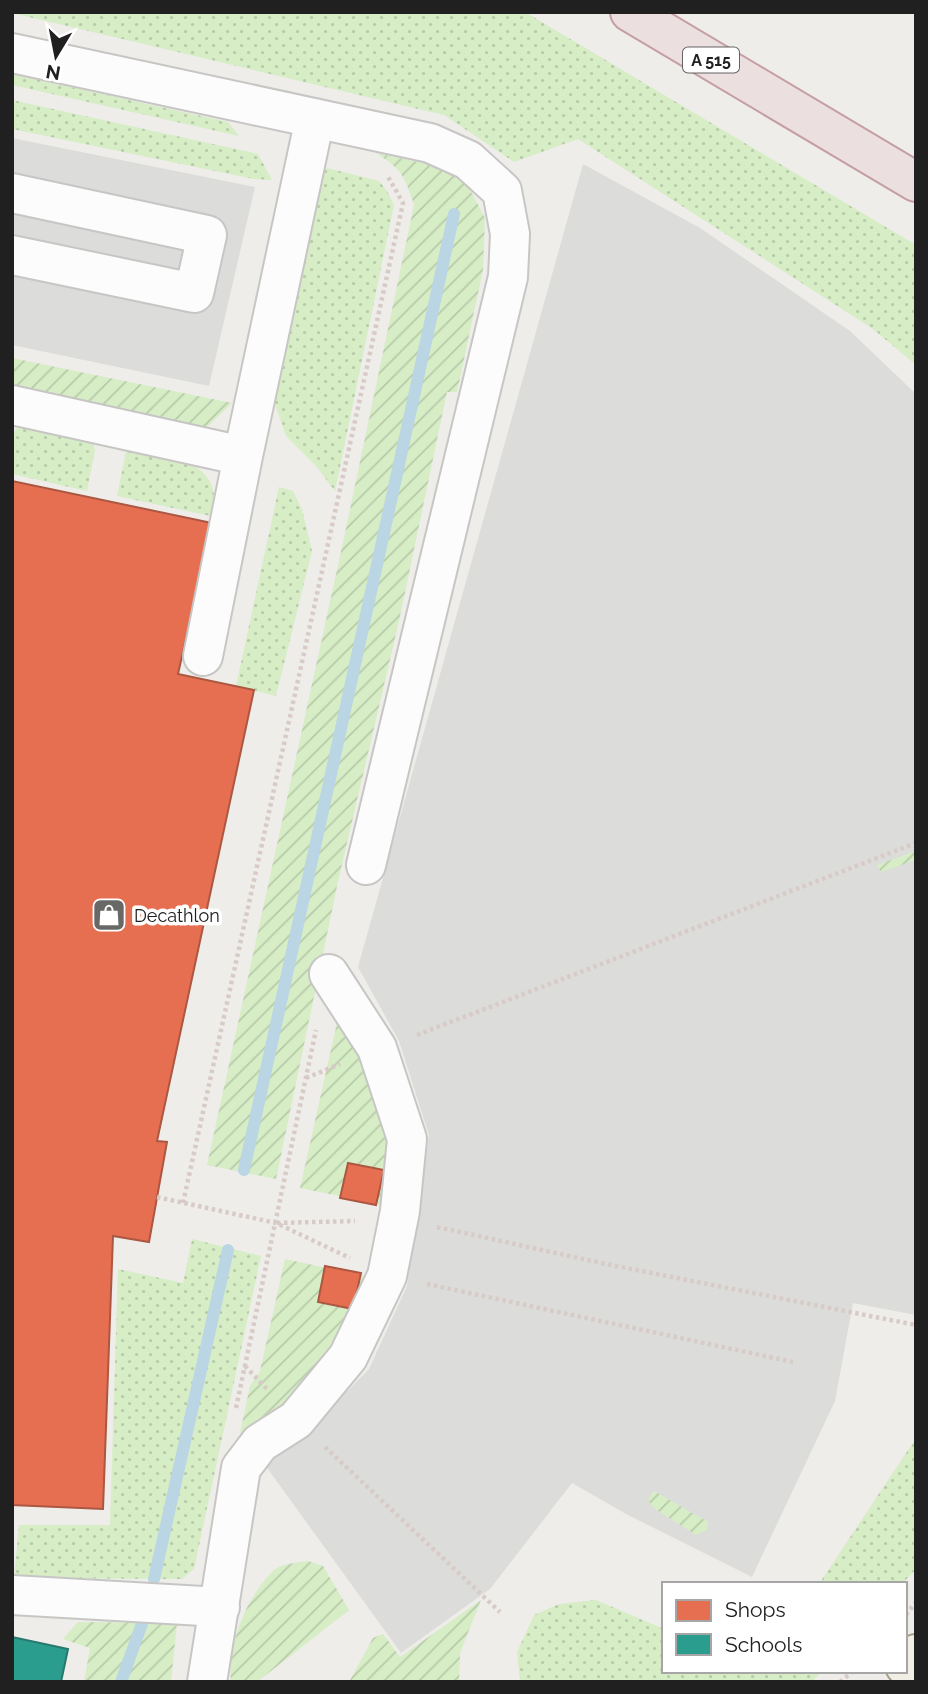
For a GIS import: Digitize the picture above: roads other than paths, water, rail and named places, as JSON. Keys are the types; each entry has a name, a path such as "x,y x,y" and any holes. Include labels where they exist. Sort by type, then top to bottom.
{"highway":[{"name":"A 515","path":"630,12 916,182"}],"lane":[{"path":"12,53 430,144 468,160 502,191 510,234 508,277 366,865"},
{"path":"203,656 314,118"},
{"path":"12,193 207,235 194,293 12,255"},
{"path":"12,405 243,456"},
{"path":"207,1682 241,1468 261,1443 296,1420 348,1357 387,1276 398,1219 407,1139 377,1048 328,974"},
{"path":"12,1595 220,1607"}],"waterway":[{"path":"244,1170 454,214"},
{"path":"154,1579 228,1250"},
{"path":"121,1682 144,1618"}],"place":[{"name":"Decathlon","path":"109,915"}]}
